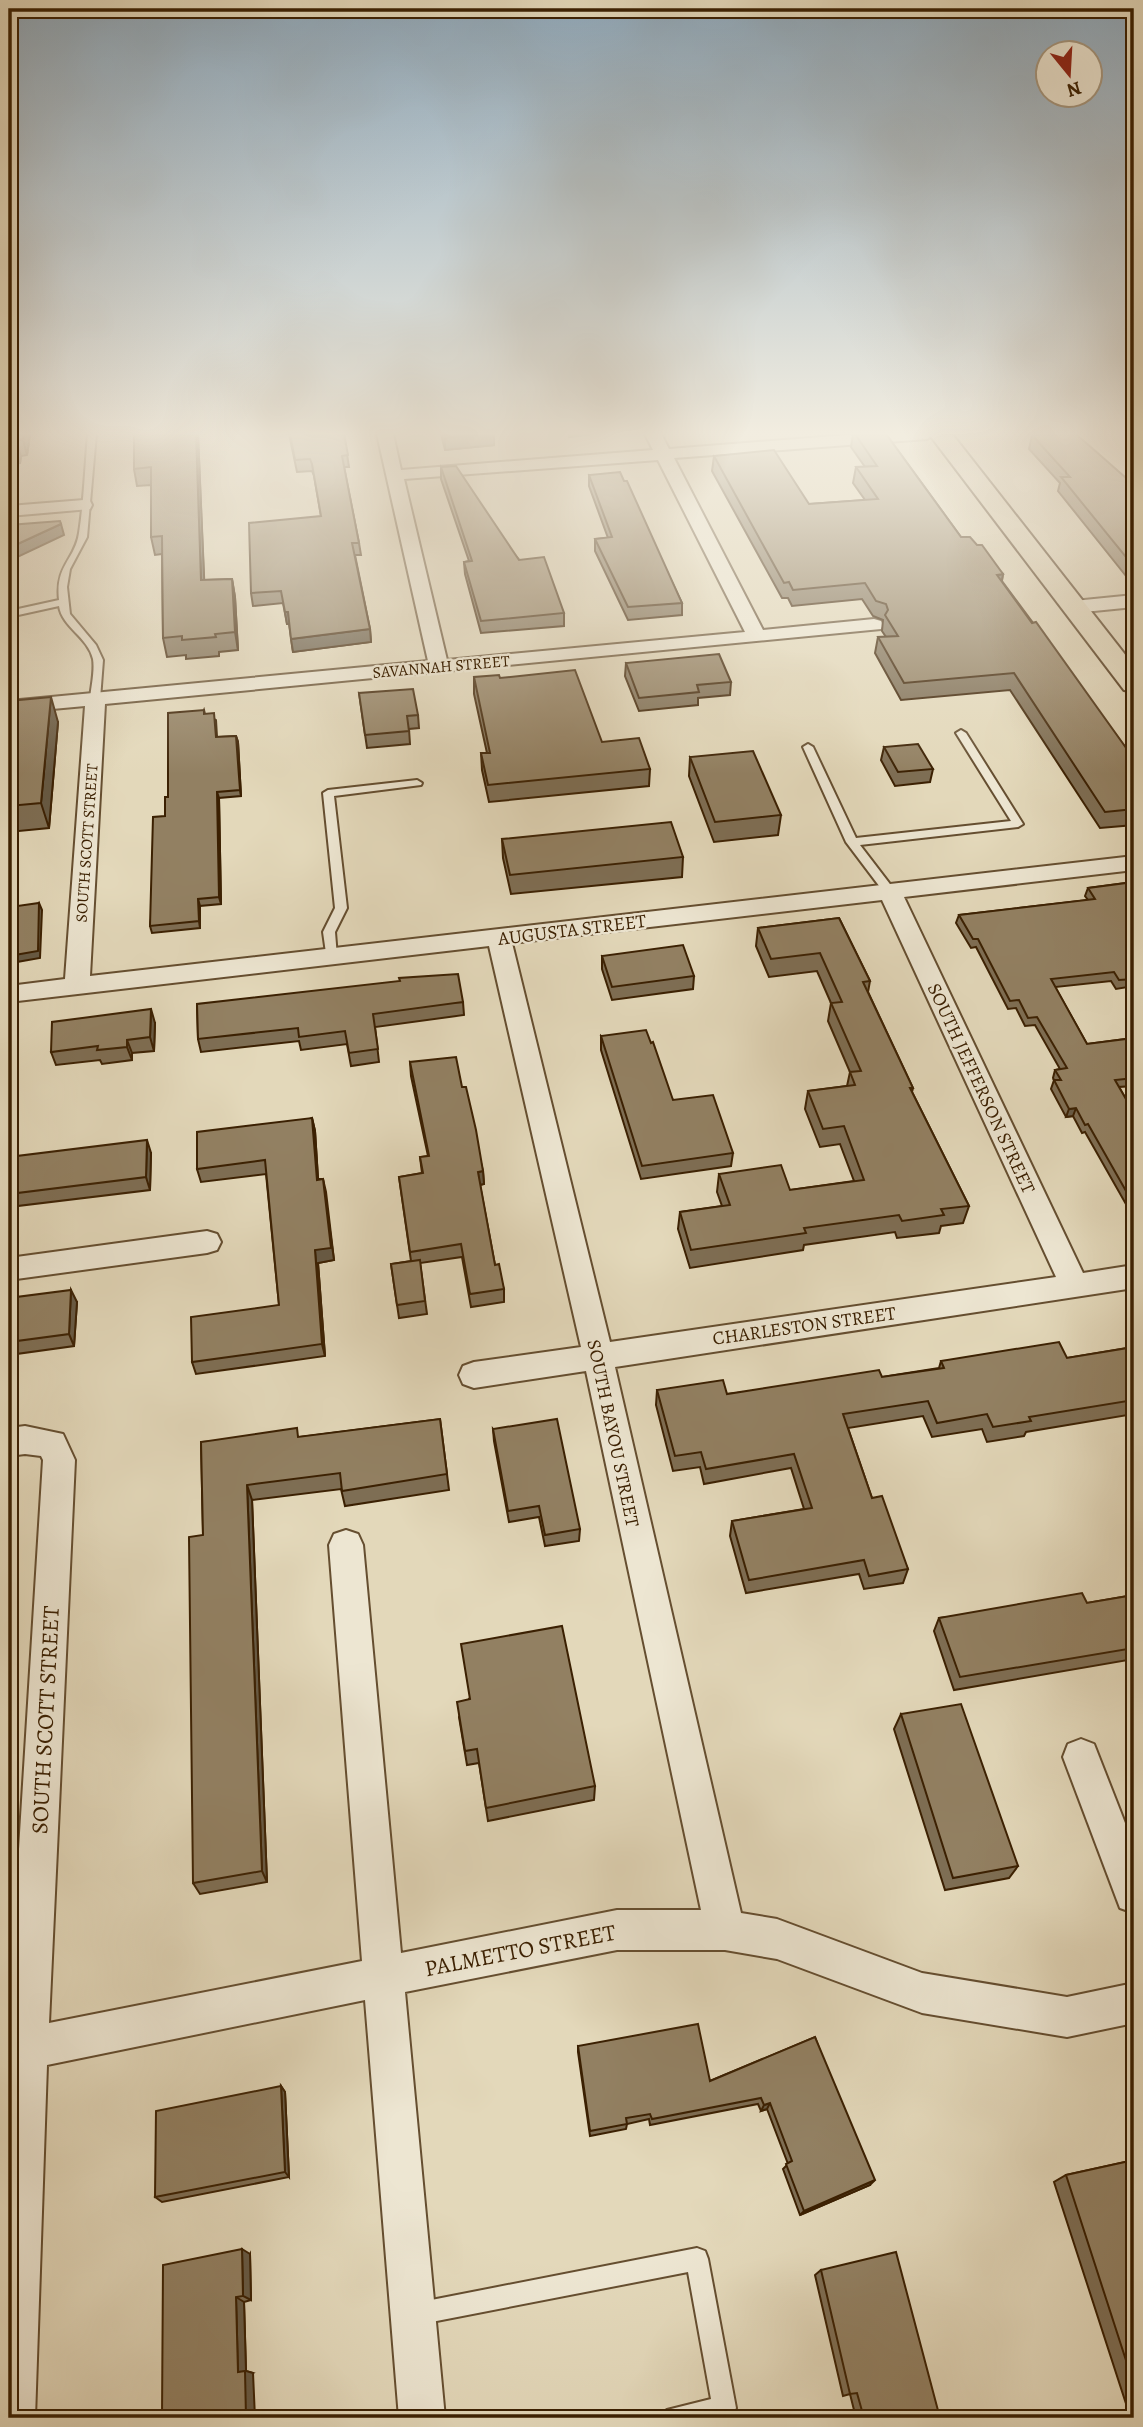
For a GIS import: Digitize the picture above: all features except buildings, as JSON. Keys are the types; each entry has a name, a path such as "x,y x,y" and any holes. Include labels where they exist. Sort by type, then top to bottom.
{"main road":[{"path":"1028,547 1134,684"},
{"path":"1057,547 1061,552"},
{"path":"1086,583 1119,625"}],"street":[{"path":"411,547 439,666"},
{"path":"711,547 757,636"},
{"path":"1074,607 1134,601"},
{"name":"SAVANNAH STREET","path":"9,707 874,625"},
{"name":"SOUTH SCOTT STREET","path":"77,987 95,699"},
{"name":"AUGUSTA STREET","path":"9,994 1134,863"},
{"name":"SOUTH JEFFERSON STREET","path":"890,892 1074,1285"},
{"name":"SOUTH BAYOU STREET","path":"499,938 597,1355 725,1930"},
{"path":"9,1269 207,1242"},
{"name":"CHARLESTON STREET","path":"474,1375 1134,1277"},
{"name":"SOUTH SCOTT STREET","path":"9,1442 25,1440 52,1444 59,1460 27,2049 12,2418"},
{"path":"346,1545 422,2418"},
{"path":"1081,1757 1134,1894"},
{"name":"PALMETTO STREET","path":"27,2049 617,1930 725,1930 777,1939 922,1993 1067,2017 1134,2003"}],"lane":[{"path":"78,547 66,569 62,587 65,614 93,647 98,660 95,699"},
{"path":"9,614 64,602"},
{"path":"852,842 1018,824 961,733"},
{"path":"808,747 852,842 890,892"},
{"path":"331,957 329,932 341,908 328,793 417,783"},
{"path":"413,2315 697,2259 724,2408 675,2418"}]}
